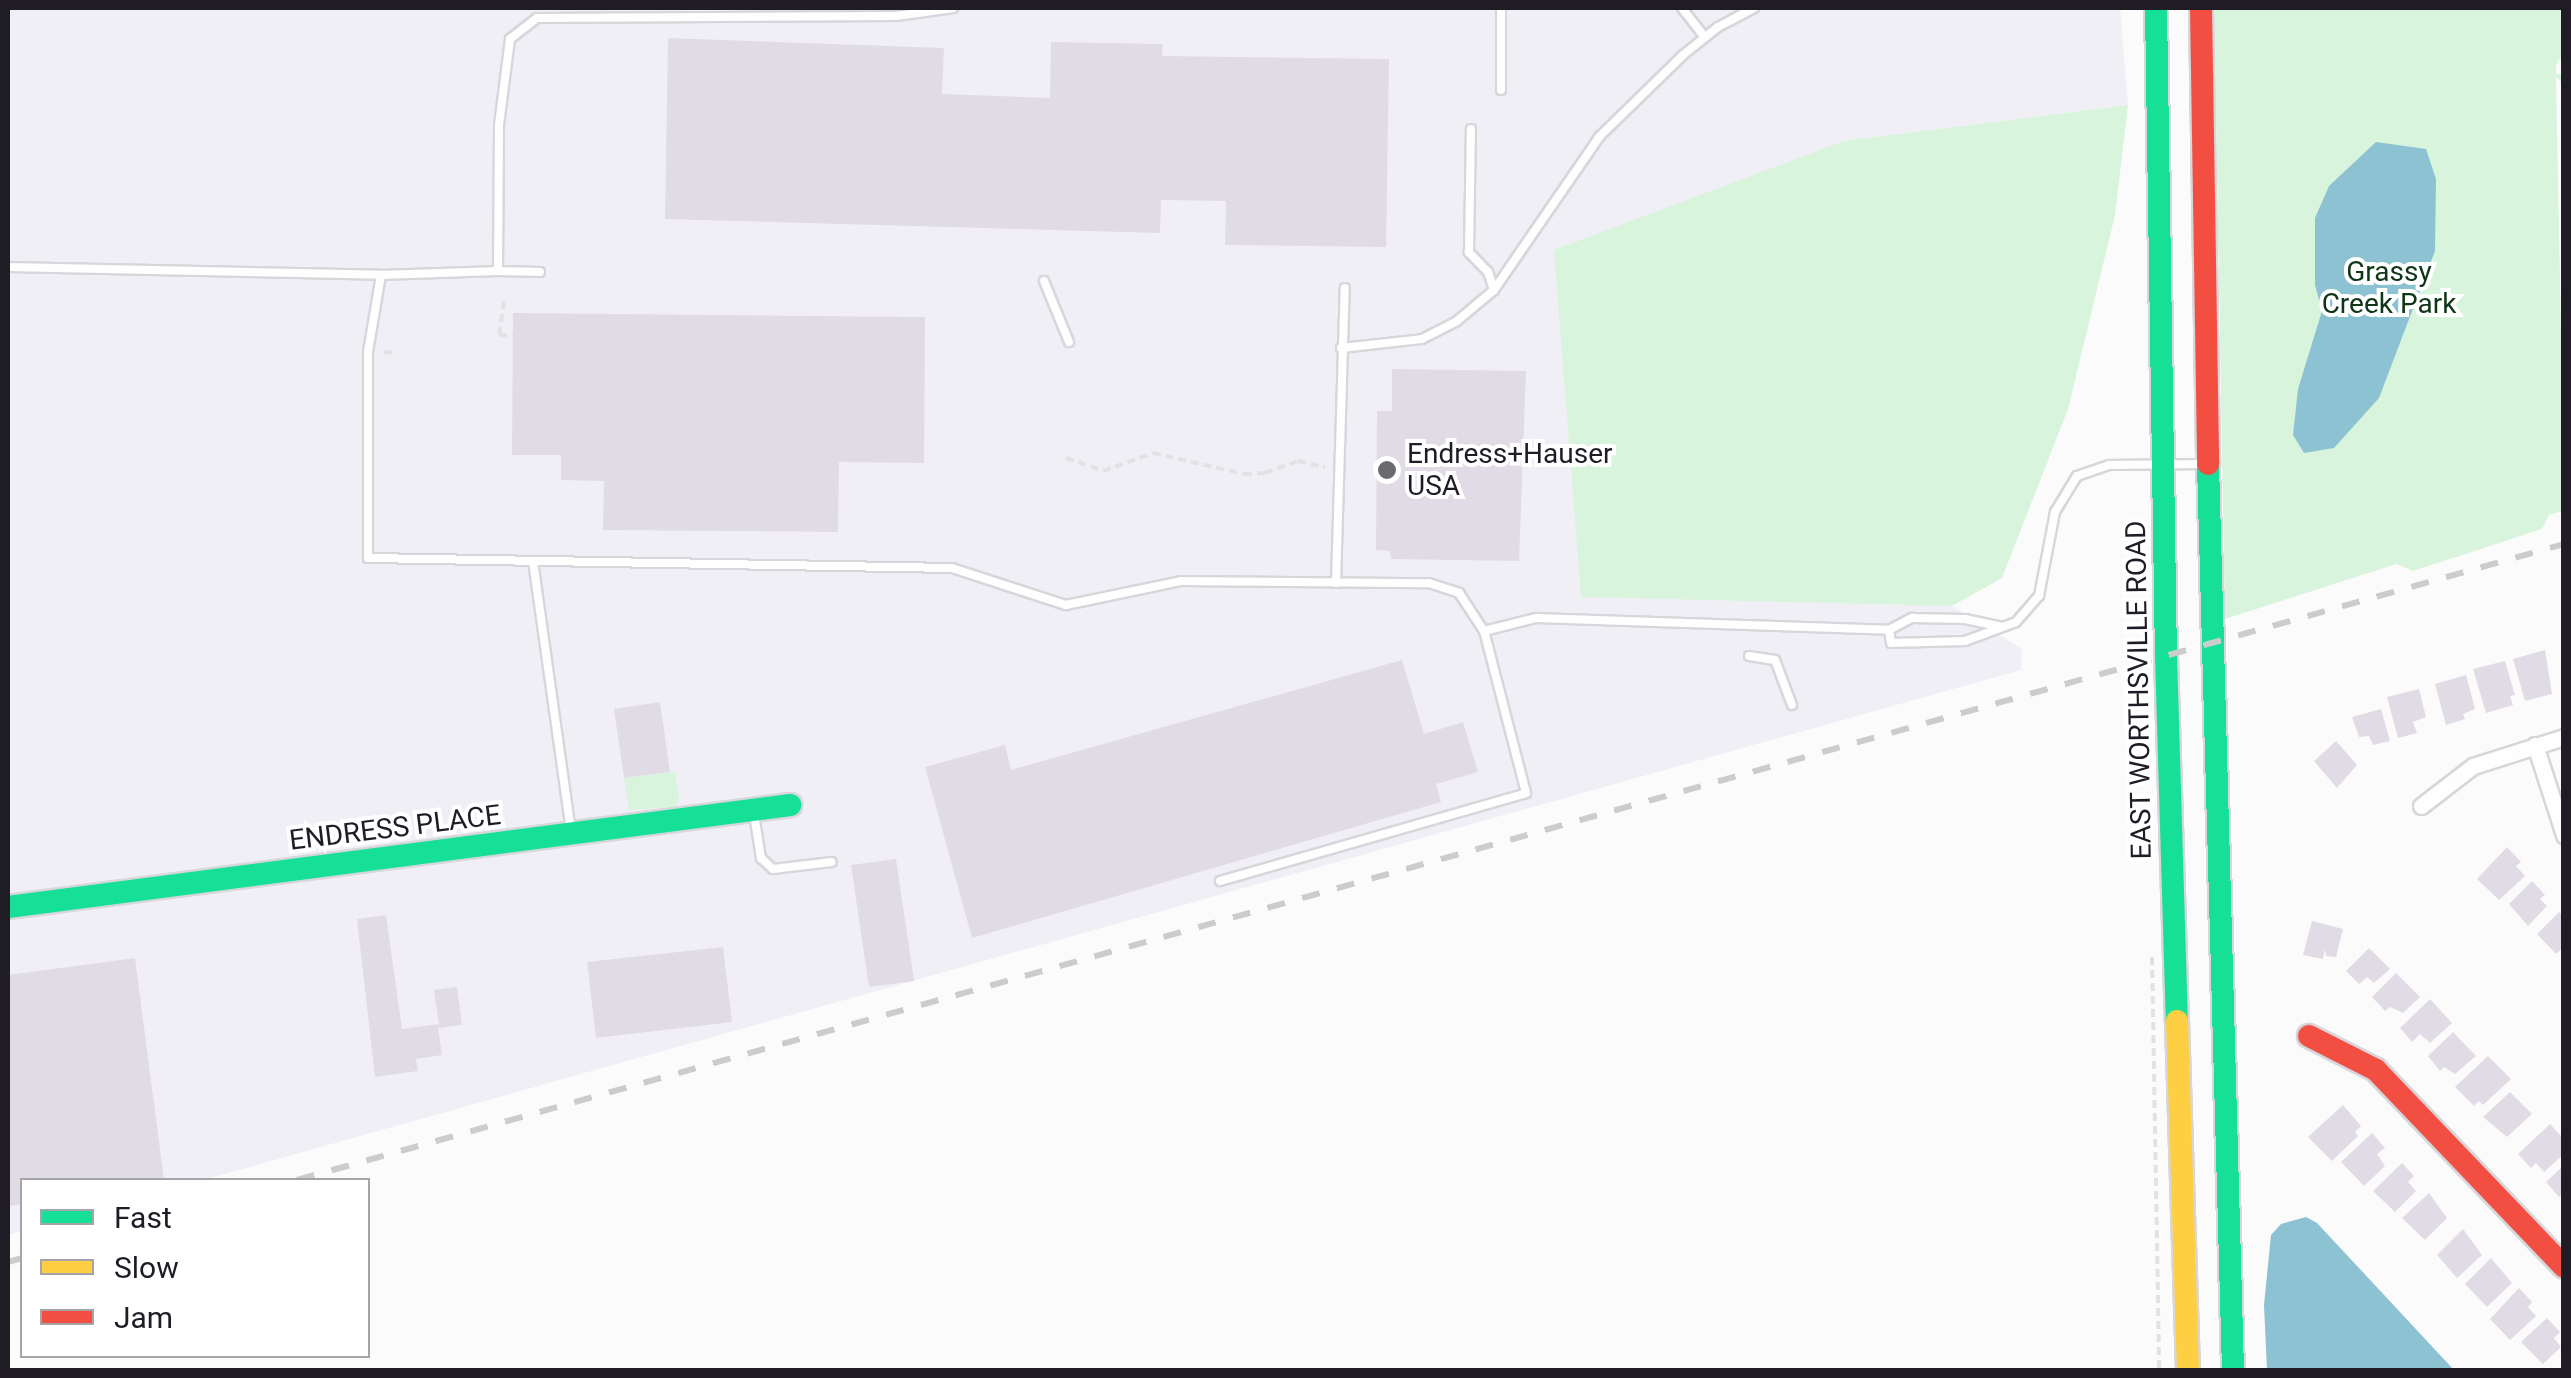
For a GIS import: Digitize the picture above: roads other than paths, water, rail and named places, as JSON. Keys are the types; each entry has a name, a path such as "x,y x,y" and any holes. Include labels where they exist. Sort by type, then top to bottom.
{"main road":[{"name":"EAST WORTHSVILLE ROAD","path":"2156,8 2166,656 2188,1370"},
{"path":"2201,8 2208,464 2233,1370"},
{"name":"ENDRESS PLACE","path":"8,908 790,805"},
{"path":"2309,1036 2376,1070 2564,1268"}],"street":[{"path":"2422,806 2473,766 2564,737"},
{"path":"2535,745 2564,835"}],"lane":[{"path":"498,271 500,125 510,39 537,18 896,16 954,8"},
{"path":"1501,8 1501,90"},
{"path":"1682,8 1706,37"},
{"path":"1341,348 1422,339 1456,321 1494,290 1599,137 1706,37 1754,8"},
{"path":"1471,129 1469,252 1488,272 1494,290"},
{"path":"8,266 381,274 540,272"},
{"path":"381,274 368,352 368,558 952,568 1066,606 1164,582 1445,586 1459,593 1484,632 1526,793 1220,881"},
{"path":"1044,281 1069,342"},
{"path":"1336,583 1345,288"},
{"path":"1889,630 1891,644 1964,641 2016,622 2040,596 2056,512 2077,476 2109,465 2208,464"},
{"path":"533,561 572,836"},
{"path":"1484,632 1536,618 1889,630 1912,618 1965,619 1999,626"},
{"path":"1748,656 1774,660 1792,705"},
{"path":"754,810 761,858 773,869 832,862"}],"water":[{"path":"2376,142 2426,149 2436,179 2435,251 2379,398 2334,448 2304,453 2293,435 2298,389 2322,311 2315,285 2315,218 2329,186"},
{"path":"2306,1217 2317,1223 2454,1370 2267,1370 2264,1305 2271,1235 2281,1224"}],"railway":[{"path":"304,1178 2564,544"},
{"path":"8,1262 20,1259"}],"place":[{"name":"Endress+Hauser USA","path":"1387,470"}],"park label":[{"name":"Grassy Creek Park","path":"2389,288"}]}
